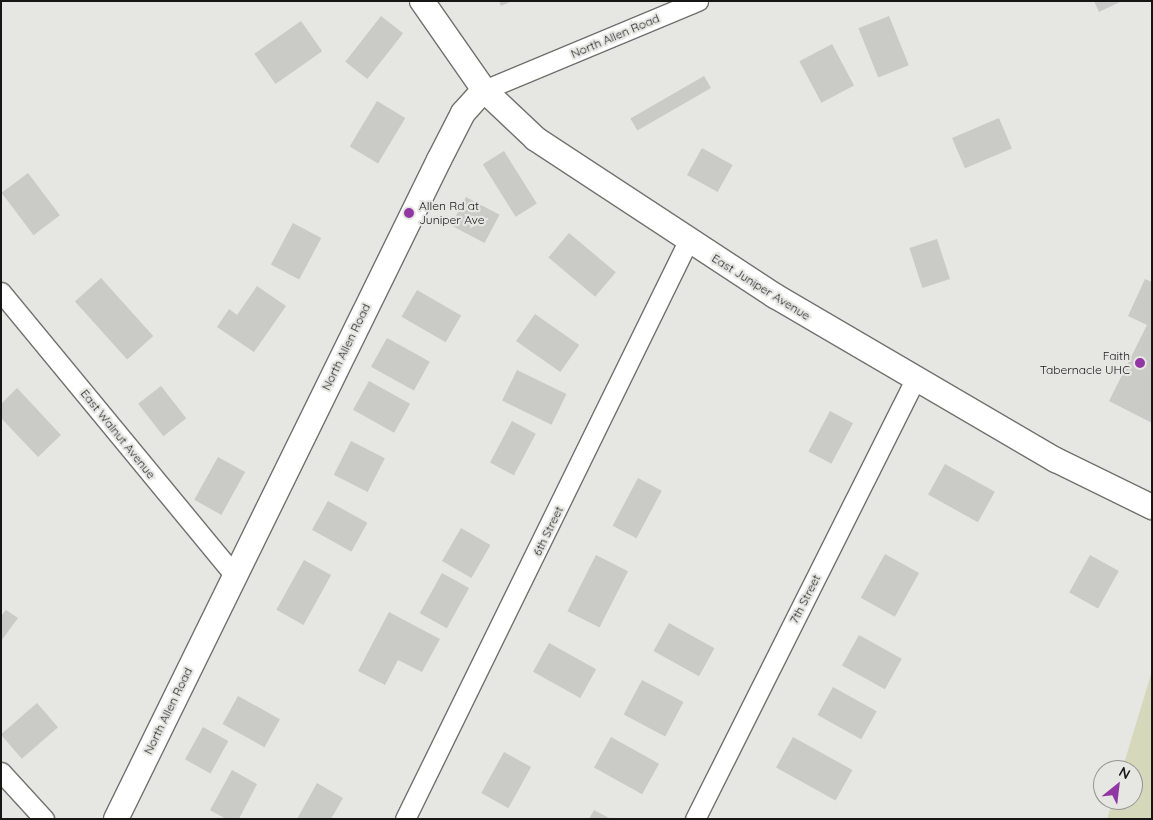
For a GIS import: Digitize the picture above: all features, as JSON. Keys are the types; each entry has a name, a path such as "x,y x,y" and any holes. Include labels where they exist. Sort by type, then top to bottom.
{"street":[{"name":"East Juniper Avenue","path":"422,1 484,90 536,139 688,241 915,379 1056,460 1152,507"},
{"name":"North Allen Road","path":"116,819 463,113 484,90 698,1"},
{"name":"6th Street","path":"405,819 688,241"},
{"name":"East Walnut Avenue","path":"1,292 235,576"},
{"name":"7th Street","path":"695,819 915,379"},
{"path":"1,772 44,819"}],"green space":[{"path":"1152,671 1152,819 1107,819 1110,810 1143,810 1143,760 1125,760"}],"building":[{"path":"499,1 512,1 501,6"},
{"path":"1094,1 1122,1 1099,12"},
{"path":"381,16 403,33 367,79 345,62"},
{"path":"889,16 909,65 878,78 858,28"},
{"path":"301,21 322,51 276,84 254,54"},
{"path":"832,44 854,85 821,103 799,61"},
{"path":"704,76 711,88 637,131 630,118"},
{"path":"377,101 405,118 378,163 350,146"},
{"path":"999,118 1012,148 965,168 952,138"},
{"path":"702,148 733,165 718,192 687,175"},
{"path":"504,151 537,204 516,217 483,164"},
{"path":"28,173 60,215 34,235 2,193"},
{"path":"466,197 500,215 485,243 451,225"},
{"path":"293,223 321,238 299,280 271,264"},
{"path":"569,233 616,272 595,297 548,258"},
{"path":"937,239 950,279 922,288 909,248"},
{"path":"101,278 153,336 127,359 75,301"},
{"name":"Faith Tabernacle UHC","path":"1145,279 1152,282 1152,423 1109,401 1147,325 1128,316"},
{"path":"257,286 286,306 254,352 217,327 229,309 237,315"},
{"path":"417,290 461,316 446,342 402,317"},
{"path":"535,314 579,345 560,372 516,341"},
{"path":"387,338 430,362 414,391 371,367"},
{"path":"517,370 566,394 552,425 502,401"},
{"path":"369,381 410,404 394,433 353,410"},
{"path":"161,386 186,418 163,436 138,404"},
{"path":"17,388 61,435 38,457 1,418 1,404"},
{"path":"830,411 853,423 831,464 808,452"},
{"path":"512,421 536,434 514,475 490,462"},
{"path":"351,441 385,458 368,492 334,475"},
{"path":"218,457 245,472 221,515 194,500"},
{"path":"945,464 995,492 978,522 928,495"},
{"path":"638,478 662,491 636,538 613,526"},
{"path":"328,501 367,523 351,552 312,530"},
{"path":"461,528 490,545 471,578 442,561"},
{"path":"885,554 919,573 895,617 861,598"},
{"path":"596,555 628,571 599,627 567,611"},
{"path":"1090,555 1119,571 1098,609 1069,593"},
{"path":"304,560 331,575 303,625 276,610"},
{"path":"442,573 469,588 447,628 420,613"},
{"path":"6,610 18,618 1,641 1,616"},
{"path":"389,612 440,639 422,672 398,660 385,685 358,671"},
{"path":"669,623 714,648 699,676 653,651"},
{"path":"859,635 902,659 885,689 842,666"},
{"path":"549,643 596,669 580,698 533,672"},
{"path":"642,680 683,702 665,737 624,714"},
{"path":"833,687 877,711 861,739 817,715"},
{"path":"238,696 280,719 264,747 222,724"},
{"path":"37,703 58,727 22,759 1,734"},
{"path":"203,727 228,741 210,773 185,759"},
{"path":"611,737 659,764 642,794 594,768"},
{"path":"793,737 852,770 836,801 776,768"},
{"path":"504,752 531,767 508,808 481,793"},
{"path":"232,770 257,784 239,819 226,819 210,810"},
{"path":"317,783 343,798 331,819 297,819"},
{"path":"594,810 611,819 589,819"}],"place":[{"name":"Allen Rd at Juniper Ave","path":"409,213"},
{"name":"Faith Tabernacle UHC","path":"1140,363"}]}
